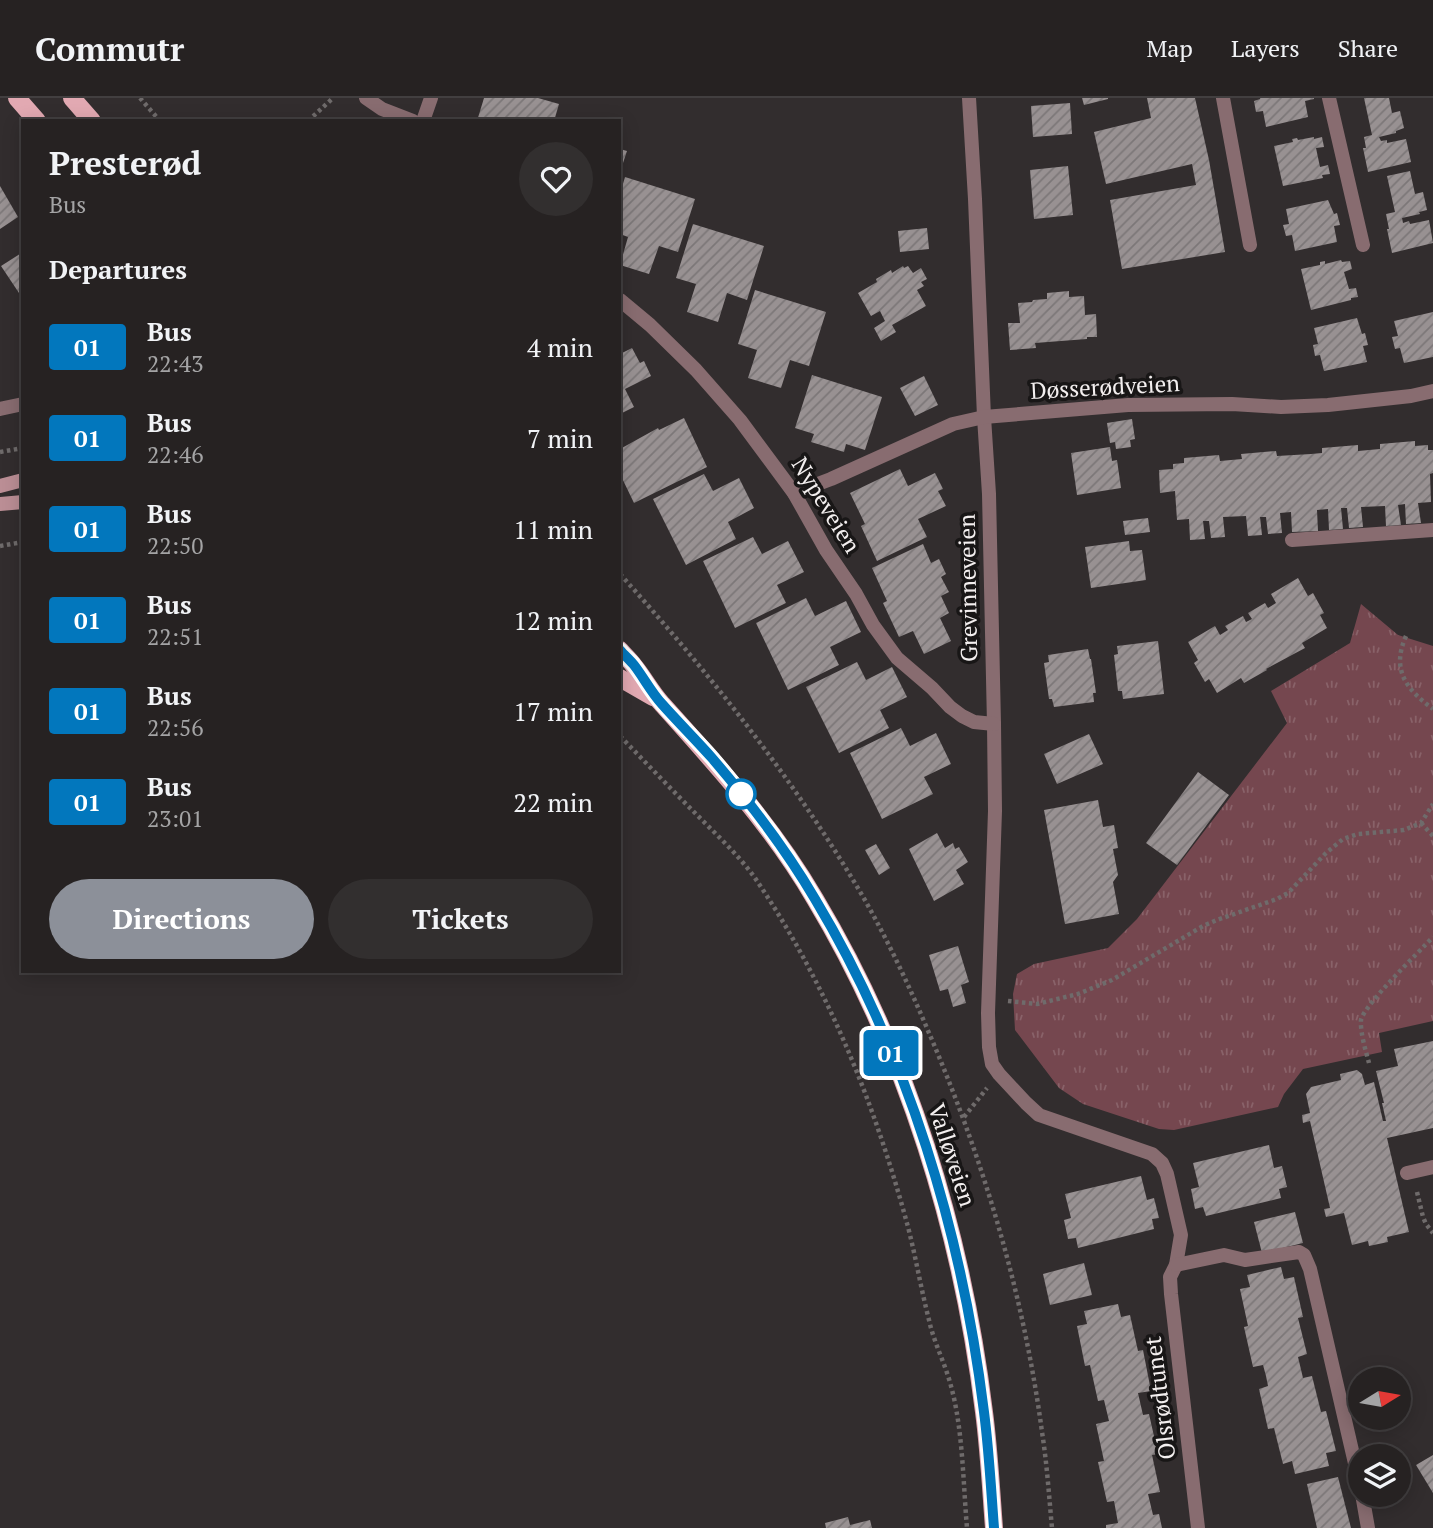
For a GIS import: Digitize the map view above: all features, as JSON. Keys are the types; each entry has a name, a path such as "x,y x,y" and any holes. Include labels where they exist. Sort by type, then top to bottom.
{"main road":[{"path":"17,98 35,119"},
{"path":"72,98 90,119"},
{"path":"0,486 21,481"},
{"path":"0,505 21,502"},
{"name":"Valløveien","path":"621,651 659,701 741,793 787,856 845,951 896,1065 931,1160 965,1299 984,1413 994,1528"},
{"name":"Valløveien","path":"621,679 659,701"}],"street":[{"path":"366,98 382,109 409,119"},
{"path":"424,119 430,98"},
{"name":"Grevinneveien","path":"969,98 989,494 996,811 988,1000 989,1047 992,1064 999,1074"},
{"path":"1223,98 1250,244"},
{"path":"1329,98 1363,245"},
{"name":"Nypeveien","path":"621,301 696,370 740,420 794,493 873,625 897,657 962,716 974,723 994,724"},
{"name":"Døsserødveien","path":"794,493 953,424 984,417 1128,405 1328,405 1433,391"},
{"path":"0,409 21,404"},
{"path":"1292,540 1433,530"},
{"name":"Olsrødtunet","path":"999,1074 1039,1115 1152,1154 1162,1163 1167,1174 1181,1235 1176,1265 1170,1277 1198,1528"},
{"path":"1407,1173 1433,1167"},
{"path":"1176,1265 1223,1255 1245,1260 1299,1252 1304,1255 1310,1269 1351,1444"},
{"path":"1364,1507 1368,1528"}],"path":[{"path":"140,98 158,119"},
{"path":"310,119 333,98"},
{"path":"0,452 21,448"},
{"path":"0,546 21,542"},
{"path":"1406,636 1401,668 1404,680 1410,690 1433,709"},
{"path":"621,737 754,876 807,964 864,1088 908,1228 930,1324 951,1386 961,1450 967,1528"},
{"path":"649,766 653,761"},
{"path":"988,1000 1037,1004 1097,987 1203,926 1288,893 1343,839 1359,834 1404,830 1421,823 1433,804"},
{"path":"1421,823 1433,836"},
{"path":"1368,1063 1362,1017 1433,937"},
{"path":"963,1117 999,1074"},
{"path":"1420,1206 1426,1224 1433,1233"}],"green space":[{"path":"1361,604 1398,635 1433,646 1433,1021 1379,1033 1382,1052 1303,1069 1284,1094 1278,1107 1174,1130 1159,1129 1083,1104 1059,1088 1015,1030 1013,994 1017,974 1034,964 1108,948 1137,919 1287,723 1271,691 1350,643"}],"building":[{"path":"484,98 538,98 559,104 555,119 478,119"},
{"path":"1082,98 1108,98 1108,99 1084,105"},
{"path":"1147,98 1195,98 1225,252 1122,269 1110,200 1196,185 1192,164 1106,184 1094,132 1151,118"},
{"path":"1260,98 1314,99 1305,101 1308,117 1266,127 1263,111 1256,112 1254,101"},
{"path":"1364,98 1389,98 1392,113 1400,111 1404,128 1379,137 1381,141 1387,140 1387,143 1406,139 1411,162 1368,172 1363,148 1366,148 1364,137 1372,135"},
{"path":"1070,103 1072,134 1033,137 1031,106"},
{"path":"1322,137 1324,147 1316,148 1320,167 1328,165 1330,174 1322,175 1323,178 1283,186 1274,146 1293,142 1292,139"},
{"path":"621,149 627,151 621,169"},
{"path":"1068,166 1073,215 1034,219 1030,170"},
{"path":"1410,171 1415,194 1423,192 1427,210 1402,218 1403,223 1429,220 1433,243 1392,253 1386,214 1395,212 1387,176"},
{"path":"625,177 695,199 678,252 659,246 649,274 621,265 628,237 621,234 621,191"},
{"path":"0,186 18,217 0,229"},
{"path":"1328,200 1334,214 1337,213 1340,225 1334,226 1337,242 1295,251 1292,235 1286,236 1283,225 1289,224 1286,209"},
{"path":"693,224 764,246 747,300 727,293 718,322 687,312 696,284 676,278"},
{"path":"927,228 929,249 900,252 898,231"},
{"path":"21,253 21,296 1,266"},
{"path":"1325,261 1325,264 1350,261 1352,269 1344,272 1349,289 1356,288 1358,297 1311,310 1301,269 1320,265 1320,262"},
{"path":"908,266 913,273 921,268 927,279 921,282 924,286 917,290 926,306 892,325 896,332 881,341 874,328 885,321 880,311 871,316 858,293 891,270 892,273"},
{"path":"755,290 826,312 809,366 790,360 781,388 748,378 757,350 738,344"},
{"path":"1069,291 1069,297 1084,296 1085,315 1096,314 1097,337 1035,343 1036,348 1010,350 1008,323 1020,323 1018,303 1047,299 1047,293"},
{"path":"1433,312 1433,357 1404,363 1400,348 1395,349 1392,337 1398,336 1394,321"},
{"path":"1357,318 1368,345 1363,346 1367,362 1324,371 1320,355 1315,356 1313,345 1318,344 1314,328"},
{"path":"632,348 640,363 644,361 651,376 625,389 634,407 621,414 621,354"},
{"path":"812,375 882,397 865,450 846,444 844,452 811,442 814,434 795,428"},
{"path":"924,376 938,405 915,416 900,388"},
{"path":"684,418 707,467 634,503 621,476 621,448 658,428 659,430"},
{"path":"1132,419 1135,439 1130,440 1131,447 1116,449 1115,442 1110,443 1107,423"},
{"path":"1415,441 1415,446 1428,445 1428,450 1433,450 1431,502 1418,503 1421,523 1406,524 1405,504 1398,505 1401,525 1386,526 1385,506 1361,507 1363,527 1349,528 1347,508 1341,508 1343,529 1329,530 1328,509 1317,510 1318,531 1292,532 1291,512 1280,513 1282,533 1268,534 1266,517 1260,517 1262,535 1248,536 1246,516 1223,517 1225,537 1211,538 1209,521 1203,521 1205,539 1190,540 1189,519 1177,520 1175,491 1160,493 1159,470 1173,469 1173,464 1184,463 1184,458 1219,455 1220,461 1242,459 1241,454 1276,451 1277,456 1311,454 1322,453 1322,448 1358,445 1358,451 1380,449 1380,444"},
{"path":"1110,447 1112,461 1117,460 1121,488 1077,495 1071,453"},
{"path":"900,469 908,486 935,473 943,489 938,491 946,506 918,519 927,537 877,561 861,526 865,524 850,493"},
{"path":"704,474 713,491 739,478 754,508 728,522 736,539 686,565 653,499"},
{"path":"1148,518 1150,532 1125,535 1123,521"},
{"path":"753,537 762,554 788,541 804,572 777,585 786,603 735,628 703,561"},
{"path":"1129,541 1130,551 1142,550 1146,580 1091,588 1085,547"},
{"path":"923,544 931,563 939,559 946,574 941,577 949,592 941,596 949,613 940,618 951,641 924,654 913,631 899,637 883,603 887,601 872,568"},
{"path":"1298,578 1308,596 1313,593 1324,613 1320,615 1327,628 1302,643 1305,648 1244,683 1241,678 1217,693 1209,679 1205,682 1194,663 1198,660 1188,642 1215,626 1220,635 1228,630 1225,626 1243,616 1246,622 1252,619 1248,613 1265,603 1268,608 1276,603 1271,594"},
{"path":"806,598 815,616 846,601 861,632 830,647 839,665 788,690 756,623"},
{"path":"1158,641 1164,694 1123,699 1122,691 1118,691 1114,655 1118,654 1117,646"},
{"path":"1088,649 1096,693 1093,693 1094,702 1054,707 1052,699 1049,699 1044,663 1049,662 1048,655"},
{"path":"857,662 866,680 892,667 907,697 880,710 889,728 839,753 806,687"},
{"path":"901,728 910,746 936,733 951,764 924,777 933,794 882,819 850,753"},
{"path":"1089,734 1103,764 1057,784 1044,754"},
{"path":"1198,772 1229,795 1177,865 1146,843"},
{"path":"1098,800 1103,827 1114,825 1118,848 1113,849 1118,875 1113,882 1119,914 1065,924 1044,810"},
{"path":"937,833 945,848 953,843 955,849 959,847 968,862 956,870 964,884 934,901 909,849"},
{"path":"876,844 890,868 879,875 865,850"},
{"path":"958,946 969,982 961,985 966,1003 953,1007 948,989 940,991 929,955"},
{"path":"1433,1041 1433,1128 1387,1138 1409,1232 1387,1237 1388,1242 1369,1246 1368,1241 1352,1245 1344,1213 1326,1217 1324,1209 1330,1208 1310,1121 1303,1123 1302,1115 1310,1113 1306,1094 1311,1087 1341,1080 1340,1074 1357,1070 1362,1074 1365,1085 1374,1082 1383,1121 1386,1121 1376,1071 1398,1066 1394,1049"},
{"path":"1269,1145 1274,1168 1282,1166 1287,1187 1279,1189 1281,1198 1206,1216 1203,1207 1195,1209 1191,1189 1199,1187 1193,1163"},
{"path":"1141,1176 1147,1200 1154,1198 1159,1218 1152,1219 1154,1229 1078,1248 1076,1238 1068,1239 1064,1220 1071,1218 1065,1194"},
{"path":"1295,1212 1303,1243 1262,1253 1254,1222"},
{"path":"1084,1263 1092,1295 1050,1305 1043,1274"},
{"path":"1281,1267 1284,1279 1294,1277 1303,1317 1298,1318 1307,1354 1298,1357 1303,1378 1312,1376 1321,1412 1326,1411 1336,1451 1326,1453 1329,1466 1295,1474 1292,1461 1283,1464 1274,1428 1268,1429 1259,1389 1268,1386 1266,1376 1263,1365 1253,1367 1244,1327 1248,1326 1240,1289 1250,1287 1247,1275"},
{"path":"1118,1304 1121,1317 1130,1315 1138,1351 1143,1350 1151,1391 1138,1393 1143,1415 1149,1414 1158,1454 1152,1455 1160,1492 1148,1494 1153,1515 1159,1514 1162,1528 1106,1528 1106,1525 1118,1523 1114,1501 1107,1502 1098,1462 1104,1461 1096,1424 1109,1421 1104,1400 1098,1401 1090,1365 1085,1366 1077,1326 1087,1324 1084,1311"},
{"path":"1433,1455 1433,1493 1416,1465"},
{"path":"1338,1477 1351,1528 1317,1528 1307,1484"},
{"path":"848,1517 850,1525 870,1520 872,1528 826,1528 825,1523"}],"bus line":[{"name":"01","path":"621,651 659,701 741,793 787,856 845,951 896,1065 931,1160 961,1280 984,1413 994,1528"}]}
